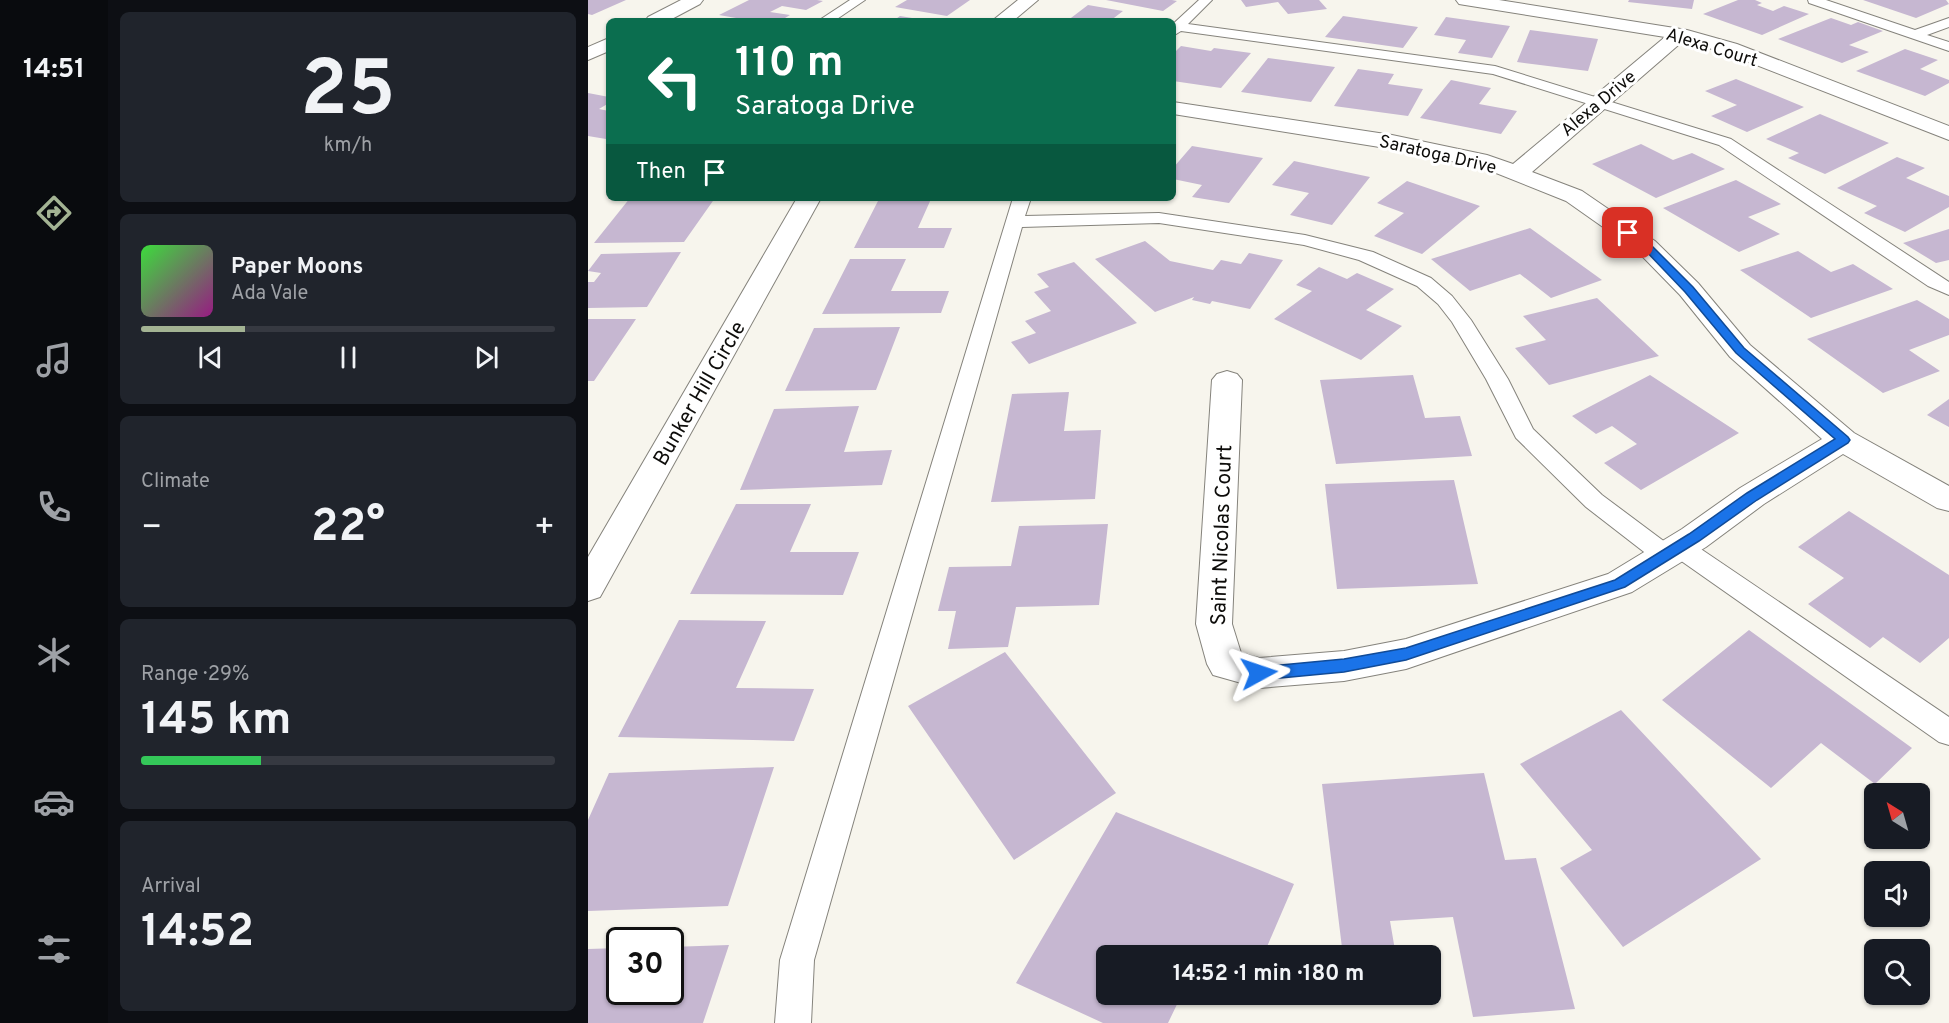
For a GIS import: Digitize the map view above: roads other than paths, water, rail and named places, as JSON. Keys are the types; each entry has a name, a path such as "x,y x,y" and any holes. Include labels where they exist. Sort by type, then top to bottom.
{"street":[{"path":"660,18 694,0"},
{"path":"1005,18 1029,0"},
{"name":"Alexa Court","path":"1465,0 1680,34 1730,48 1949,134"},
{"name":"Alexa Drive","path":"1516,173 1680,34"},
{"path":"588,54 606,37"},
{"name":"Saratoga Drive","path":"1176,108 1392,142 1487,162 1574,196 1647,246 1689,290 1740,351 1843,440 1949,500"},
{"name":"Bunker Hill Circle","path":"588,588 808,201"},
{"name":"Saint Nicolas Court","path":"1227,380 1214,624 1226,664 1259,673 1344,666 1406,654 1620,584 1673,551 1752,496 1843,440"}],"lane":[{"path":"830,18 859,0"},
{"path":"1176,29 1206,0"},
{"path":"1815,0 1949,47"},
{"path":"1915,35 1949,22"},
{"path":"1176,29 1495,70 1725,142 1935,282 1949,289"},
{"path":"793,1023 797,960 1019,210 1159,219 1305,240 1366,256 1424,282 1445,300 1461,320 1497,379 1524,433 1594,501 1949,732"}]}
